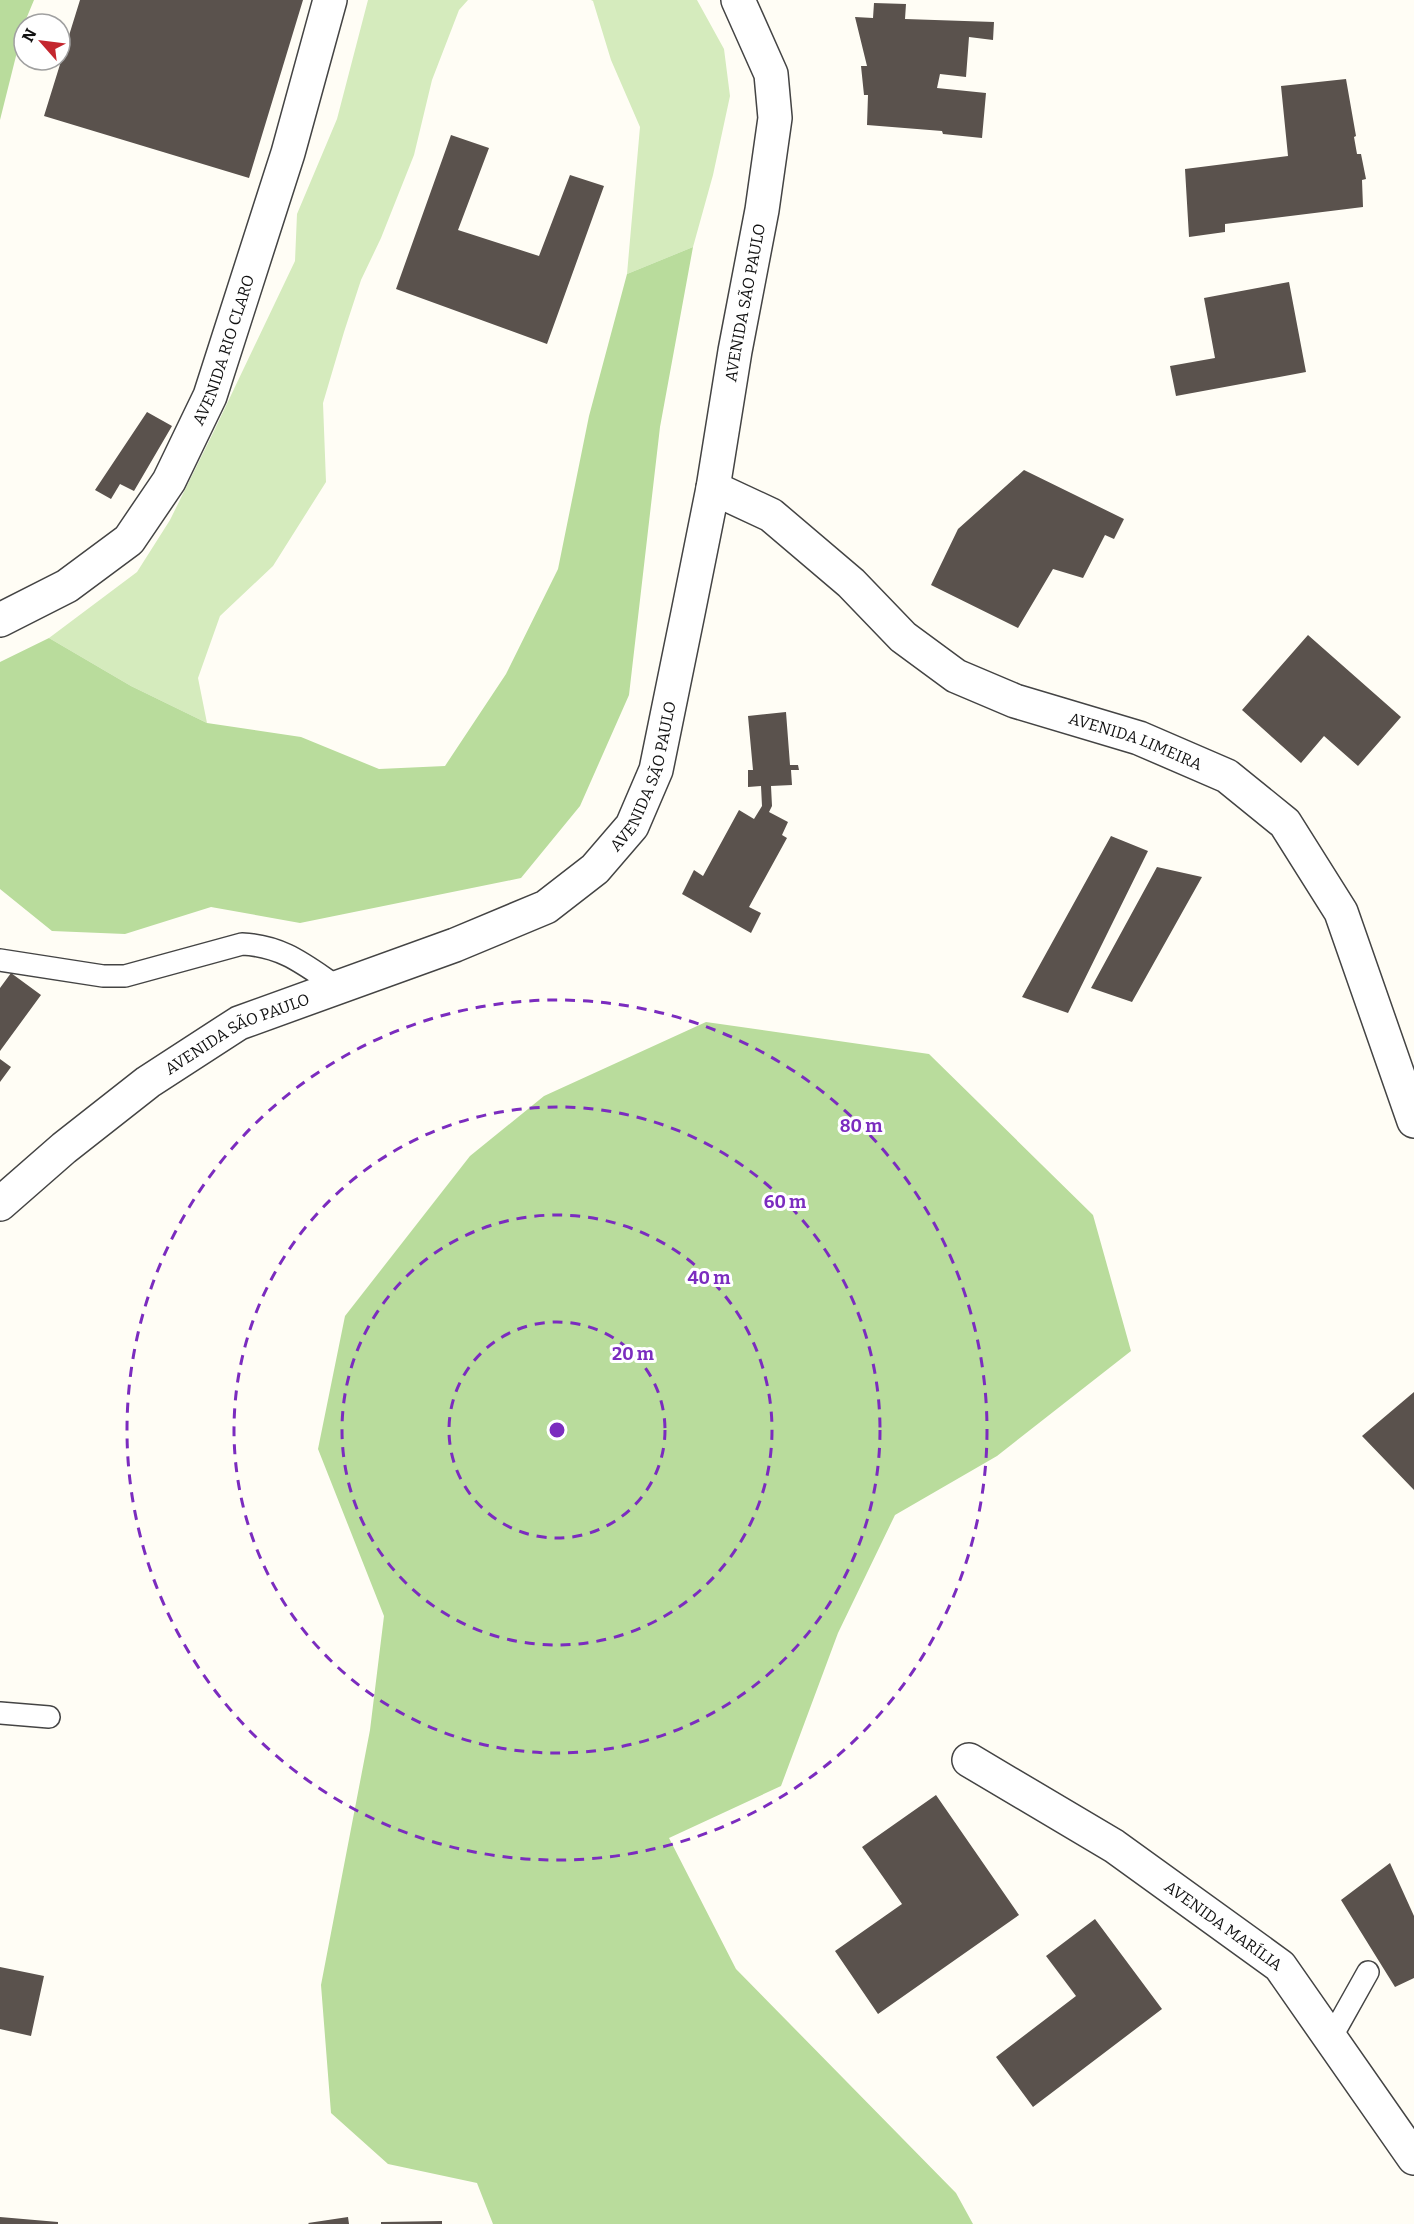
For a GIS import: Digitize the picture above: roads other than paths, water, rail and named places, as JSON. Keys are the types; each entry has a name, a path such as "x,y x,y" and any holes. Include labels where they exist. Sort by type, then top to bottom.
{"street":[{"name":"AVENIDA RIO CLARO","path":"0,620 67,586 129,540 169,481 210,396 288,153 330,0"},
{"name":"AVENIDA SÃO PAULO","path":"0,1204 64,1148 148,1082 239,1023 455,945 546,907 595,870 632,826 656,770 713,488 735,351 762,210 775,118 771,74 738,0"},
{"name":"AVENIDA LIMEIRA","path":"713,488 771,515 851,583 903,637 956,676 1014,701 1139,738 1227,776 1286,823 1341,912 1414,1122"},
{"name":"AVENIDA MARÍLIA","path":"969,1760 1114,1846 1280,1966 1414,2158"}],"lane":[{"path":"0,960 103,976 125,975 243,944 262,945 277,949 292,957 339,988"},
{"path":"0,1713 49,1717"},
{"path":"1331,2038 1368,1972"}]}
